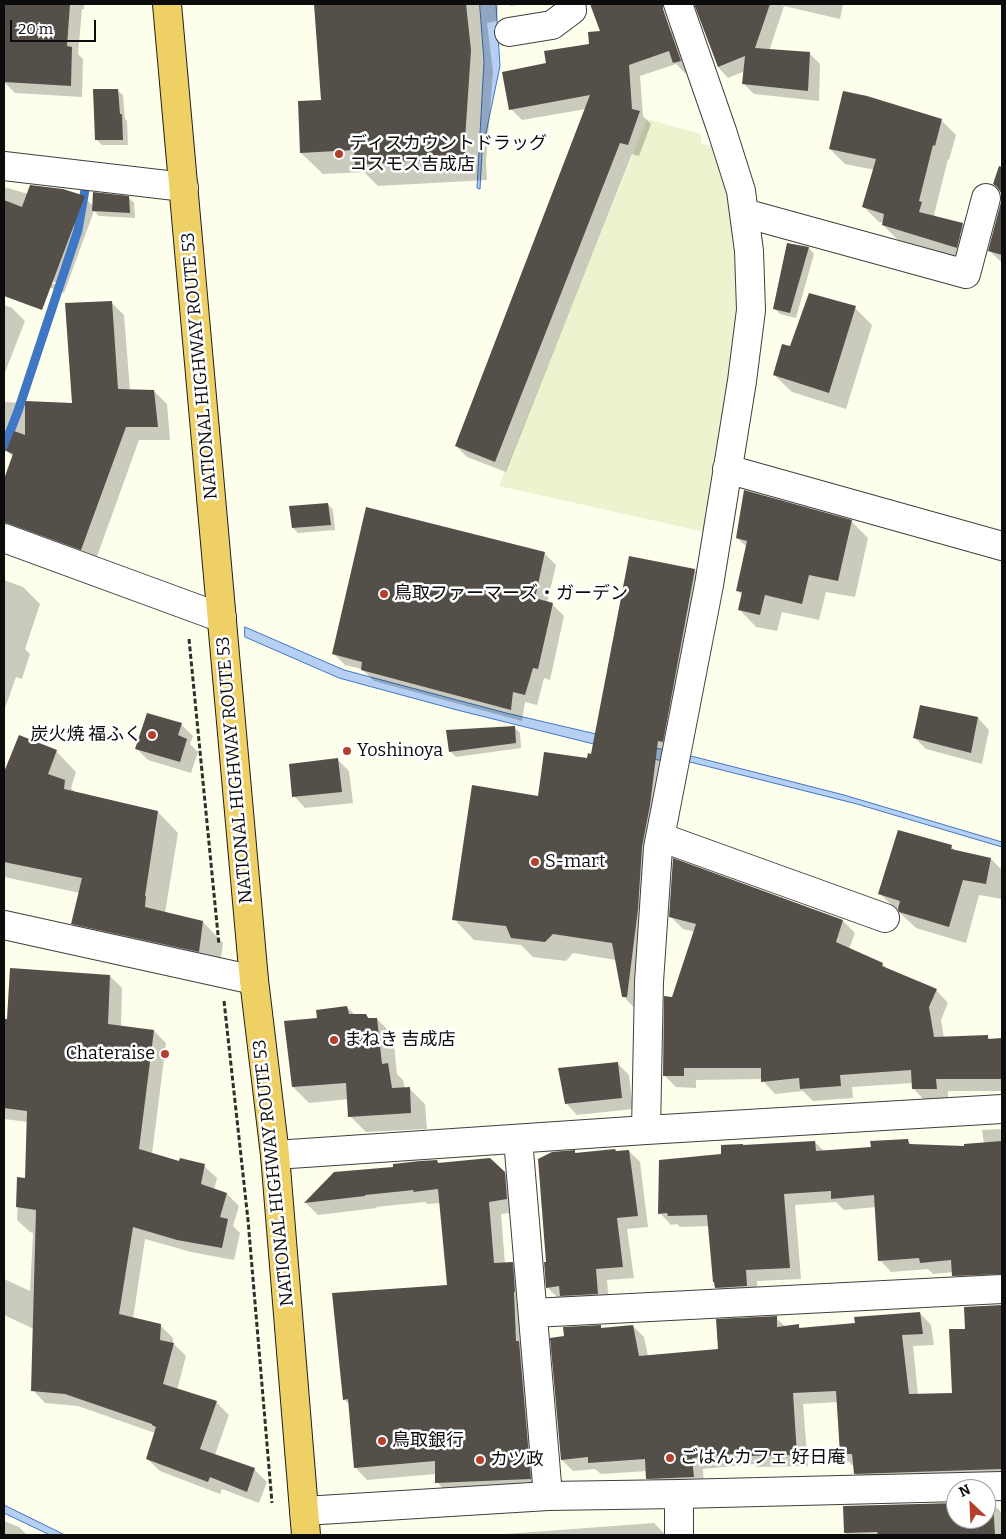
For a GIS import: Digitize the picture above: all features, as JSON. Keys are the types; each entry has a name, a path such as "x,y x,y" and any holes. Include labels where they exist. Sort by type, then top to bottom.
{"highway":[{"name":"NATIONAL HIGHWAY ROUTE 53","path":"167,4 254,980 274,1155 305,1523"}],"street":[{"path":"509,32 552,25 572,10 571,4"},
{"path":"646,1130 648,982 660,837 709,585 742,381 751,310 749,251 741,191 678,4"},
{"path":"4,166 184,186"},
{"path":"744,213 966,274 986,198"},
{"path":"727,469 1002,546"},
{"path":"4,538 222,618"},
{"path":"660,837 885,918"},
{"path":"4,925 254,980"},
{"path":"274,1155 1002,1109"},
{"path":"518,1139 548,1496"},
{"path":"533,1313 1002,1289"},
{"path":"305,1523 548,1496 1002,1486"},
{"path":"679,1494 679,1535"}],"path":[{"path":"189,639 220,952"},
{"path":"224,1000 248,1220 273,1506"}],"green space":[{"path":"647,119 701,134 701,144 716,146 730,202 738,304 726,403 705,532 499,486"}],"water":[{"path":"480,4 496,4 500,66 482,152 480,189 477,188 484,62"},
{"path":"245,627 344,670 506,713 699,758 844,795 1002,842 1002,847 857,804 686,761 658,760 457,710 339,678 245,637"},
{"path":"4,1505 65,1535 50,1535 4,1513"}],"building":[{"path":"4,4 70,4 67,46 72,47 71,86 4,82"},
{"path":"314,4 466,4 471,50 465,140 466,158 355,165 354,150 300,153 298,101 321,100"},
{"path":"590,4 663,4 663,9 681,61 673,63 669,51 629,65 632,109 640,111 628,145 620,143 495,462 455,446 590,95 509,110 502,72 546,63 544,51 589,44 588,32 600,31"},
{"path":"694,4 770,4 755,48 810,52 808,91 742,84 745,56 718,67"},
{"path":"93,89 118,89 120,114 122,114 123,140 95,140"},
{"path":"843,91 867,96 942,119 935,146 933,145 919,201 922,202 919,212 963,223 957,248 882,225 884,214 862,207 876,159 829,149"},
{"path":"999,166 1002,167 1002,255 988,251 1001,202 1001,193 993,184"},
{"path":"30,185 63,189 85,196 42,310 4,296 4,200 22,207"},
{"path":"93,192 129,196 130,213 92,211"},
{"path":"787,243 809,247 790,313 773,309"},
{"path":"809,293 856,306 829,393 773,375 782,344 790,346"},
{"path":"112,301 118,389 154,390 158,427 126,427 81,550 4,522 4,479 13,454 6,451 14,431 25,435 25,401 72,403 65,303"},
{"path":"744,490 852,520 838,581 809,575 802,604 765,595 760,615 738,610 742,592 736,591 747,541 736,538"},
{"path":"328,503 331,525 292,528 289,506"},
{"path":"366,507 545,552 535,598 553,603 538,669 533,668 525,695 513,692 511,710 361,670 362,662 332,654"},
{"path":"629,556 695,569 663,742 658,741 650,805 642,847 638,909 627,997 622,997 612,943 553,934 545,942 511,938 506,926 452,920 472,785 538,796 544,752 587,758 588,753 591,754"},
{"path":"920,705 978,717 971,753 913,738"},
{"path":"147,713 182,723 178,735 187,739 180,762 135,749"},
{"path":"515,726 516,743 449,752 446,730"},
{"path":"19,735 57,750 48,774 65,780 64,789 158,811 145,907 203,921 199,952 71,924 82,878 4,862 4,772"},
{"path":"338,758 342,792 292,797 289,764"},
{"path":"898,830 952,845 951,849 991,858 986,884 963,880 949,927 899,912 900,901 878,894"},
{"path":"673,858 843,920 836,942 883,963 882,966 937,989 929,1007 934,1037 988,1035 988,1039 1002,1038 1002,1079 936,1079 937,1089 912,1089 911,1070 840,1075 841,1086 800,1089 799,1078 761,1082 761,1068 684,1068 684,1076 663,1076 664,996 672,997 696,924 669,917"},
{"path":"10,968 110,975 108,1024 154,1030 139,1149 179,1161 180,1158 205,1164 201,1184 227,1193 220,1217 228,1219 222,1248 177,1240 133,1227 119,1314 161,1324 160,1340 174,1343 163,1384 217,1401 200,1449 255,1468 247,1492 210,1477 208,1482 146,1459 156,1427 152,1424 65,1394 31,1391 36,1210 16,1207 17,1177 25,1178 27,1111 4,1108 5,1019 7,1019"},
{"path":"347,1006 349,1014 366,1014 368,1018 377,1018 382,1064 388,1063 392,1088 410,1087 411,1113 348,1117 346,1083 292,1087 284,1021 317,1018 316,1010"},
{"path":"618,1062 622,1098 565,1104 558,1068"},
{"path":"908,1139 909,1144 964,1146 964,1144 1002,1141 1002,1274 952,1276 951,1260 920,1263 919,1258 878,1261 874,1195 831,1199 831,1191 784,1194 790,1268 746,1270 747,1286 715,1288 707,1215 668,1216 667,1213 658,1214 659,1160 721,1154 721,1145 815,1141 816,1151 871,1147 870,1141"},
{"path":"615,1149 616,1151 629,1150 638,1216 617,1218 623,1267 596,1269 598,1294 560,1296 559,1286 546,1288 544,1262 546,1262 538,1159 552,1152 575,1150 575,1153"},
{"path":"490,1158 505,1172 507,1199 489,1202 494,1263 513,1262 516,1341 519,1341 531,1479 435,1483 435,1461 354,1468 348,1399 343,1400 332,1293 447,1285 438,1189 365,1195 304,1203 334,1172 393,1167 393,1164 420,1161 437,1160 438,1163"},
{"path":"1002,1305 1002,1469 854,1474 852,1454 840,1454 836,1391 793,1393 797,1455 744,1456 744,1453 692,1458 694,1477 646,1479 645,1459 588,1463 588,1457 561,1460 550,1338 564,1336 563,1327 601,1325 601,1328 633,1325 639,1356 718,1349 716,1319 777,1316 777,1327 799,1324 799,1328 855,1323 854,1317 920,1312 923,1334 902,1335 909,1394 952,1393 949,1329 965,1329 964,1307"},
{"path":"946,1503 946,1529 995,1529 995,1535 878,1535 877,1532 844,1533 843,1506"}],"waterway":[{"path":"4,447 18,411 78,230 86,184"}],"place":[{"name":"ディスカウントドラッグ コスモス吉成店","path":"339,154"},
{"name":"鳥取ファーマーズ・ガーデン","path":"384,594"},
{"name":"炭火焼 福ふく","path":"152,735"},
{"name":"Yoshinoya","path":"347,751"},
{"name":"S-mart","path":"535,862"},
{"name":"まねき 吉成店","path":"334,1040"},
{"name":"Chateraise","path":"165,1054"},
{"name":"鳥取銀行","path":"382,1441"},
{"name":"ごはんカフェ 好日庵","path":"670,1458"},
{"name":"カツ政","path":"480,1460"}]}
